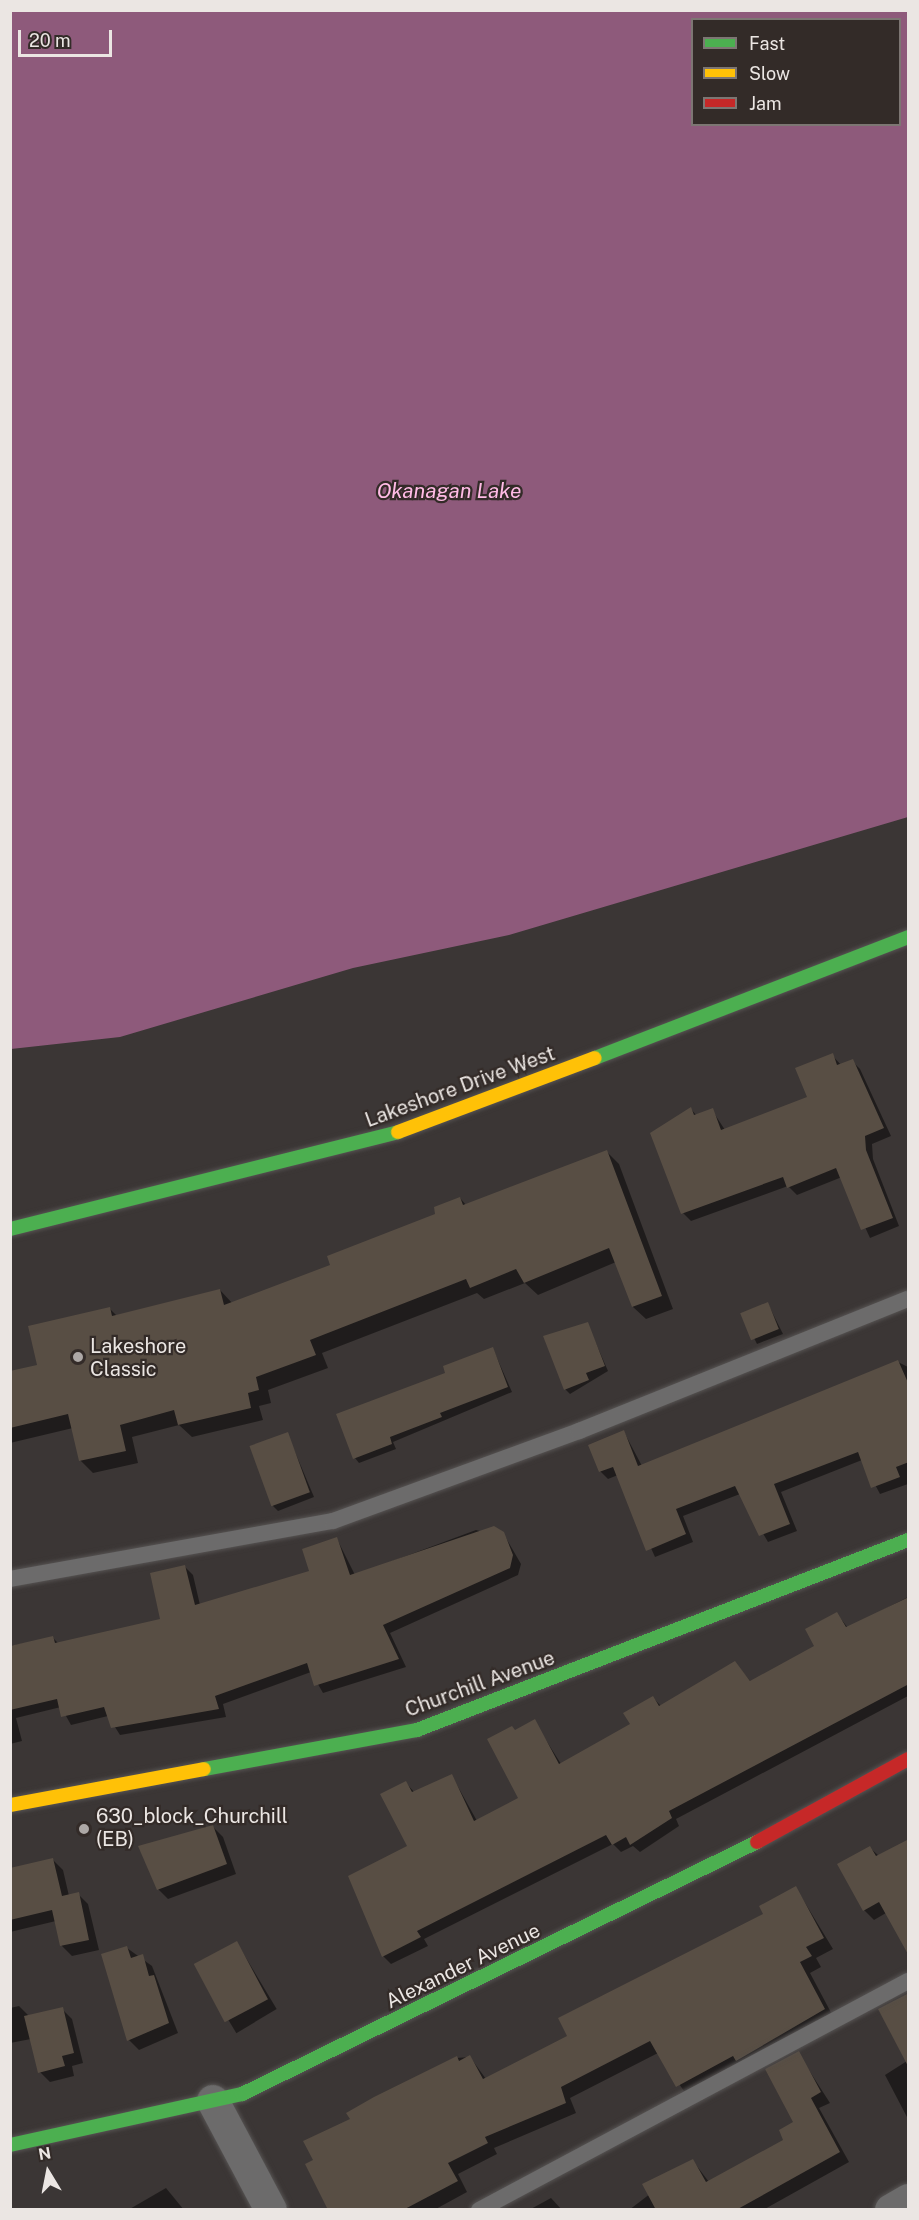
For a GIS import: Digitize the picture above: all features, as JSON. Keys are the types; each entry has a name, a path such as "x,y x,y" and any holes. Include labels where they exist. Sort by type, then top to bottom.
{"street":[{"name":"Lakeshore Drive West","path":"10,1229 413,1128 909,937"},
{"name":"Churchill Avenue","path":"10,1805 417,1730 909,1540"},
{"name":"Alexander Avenue","path":"10,2145 243,2094 704,1872 909,1759"},
{"path":"213,2101 271,2210"},
{"path":"891,2210 909,2200"}],"lane":[{"path":"10,1579 333,1521 579,1431 909,1299"},
{"path":"479,2210 909,1980"}],"water":[{"name":"Okanagan Lake","path":"10,11 908,11 908,817 509,935 353,968 120,1037 11,1049"}],"building":[{"path":"833,1053 837,1065 853,1059 884,1128 865,1136 866,1150 893,1218 861,1230 836,1168 787,1188 783,1177 681,1214 650,1133 691,1107 694,1115 713,1108 721,1130 807,1097 795,1068"},
{"path":"607,1150 662,1296 632,1307 609,1248 524,1283 516,1269 470,1288 466,1279 310,1340 316,1355 256,1377 259,1390 248,1393 251,1408 178,1425 174,1410 120,1425 126,1451 79,1461 68,1414 10,1428 10,1371 37,1365 28,1326 110,1307 112,1316 220,1289 224,1305 330,1265 327,1256 435,1214 434,1207 460,1197 463,1205"},
{"path":"768,1302 779,1329 751,1340 740,1313"},
{"path":"588,1322 605,1366 586,1373 589,1380 564,1390 543,1336"},
{"path":"493,1347 508,1387 440,1413 442,1417 390,1437 392,1444 353,1459 336,1414 445,1373 443,1366"},
{"path":"898,1360 909,1385 909,1462 896,1467 900,1477 871,1488 858,1452 774,1484 790,1524 759,1536 735,1486 676,1509 686,1534 646,1551 613,1467 599,1472 588,1445 624,1430 638,1466"},
{"path":"288,1432 310,1492 271,1506 249,1446"},
{"path":"494,1526 504,1532 513,1555 510,1568 383,1625 399,1659 314,1686 307,1663 215,1696 219,1709 111,1728 104,1707 61,1717 57,1699 10,1710 10,1646 53,1636 55,1643 160,1619 150,1573 185,1565 195,1605 309,1571 302,1549 337,1537 350,1575"},
{"path":"909,1597 909,1684 669,1811 672,1818 630,1845 626,1837 612,1845 606,1835 417,1931 421,1937 382,1957 348,1876 407,1846 380,1794 406,1781 412,1792 452,1774 474,1821 518,1798 487,1739 512,1726 515,1730 535,1719 559,1764 630,1724 623,1713 653,1696 659,1706 735,1661 750,1681 814,1646 805,1629 837,1612 846,1627"},
{"path":"213,1825 227,1864 157,1890 138,1846"},
{"path":"909,1839 909,1956 879,1902 863,1911 837,1864 870,1846 876,1856"},
{"path":"53,1858 62,1896 79,1892 89,1940 60,1946 52,1910 10,1920 10,1868"},
{"path":"796,1886 824,1938 806,1947 812,1956 800,1962 825,2009 736,2061 733,2056 676,2087 650,2041 561,2087 566,2103 485,2137 488,2143 448,2163 458,2181 403,2210 328,2210 305,2164 313,2160 303,2141 350,2119 346,2113 374,2097 457,2056 459,2061 470,2055 483,2079 567,2036 558,2018 763,1914 759,1906"},
{"path":"237,1941 268,1999 225,2022 194,1964"},
{"path":"127,1946 131,1958 143,1954 149,1976 154,1975 169,2023 127,2041 101,1954"},
{"path":"909,1993 909,2068 878,2009"},
{"path":"63,2007 74,2053 62,2056 65,2066 38,2073 24,2016"},
{"path":"799,2051 821,2092 811,2098 840,2152 736,2210 656,2210 642,2184 693,2159 706,2182 783,2140 779,2130 793,2122 765,2069"}],"traffic: fast":[{"path":"595,1058 908,937"},
{"path":"10,1229 398,1132"},
{"path":"204,1769 417,1730 908,1540"},
{"path":"10,2145 242,2094 757,1842"}],"traffic: slow":[{"path":"398,1132 595,1058"},
{"path":"10,1805 204,1769"}],"traffic: jam":[{"path":"757,1842 908,1759"}],"place":[{"name":"Lakeshore Classic","path":"78,1357"},
{"name":"630_block_Churchill (EB)","path":"84,1829"}]}
